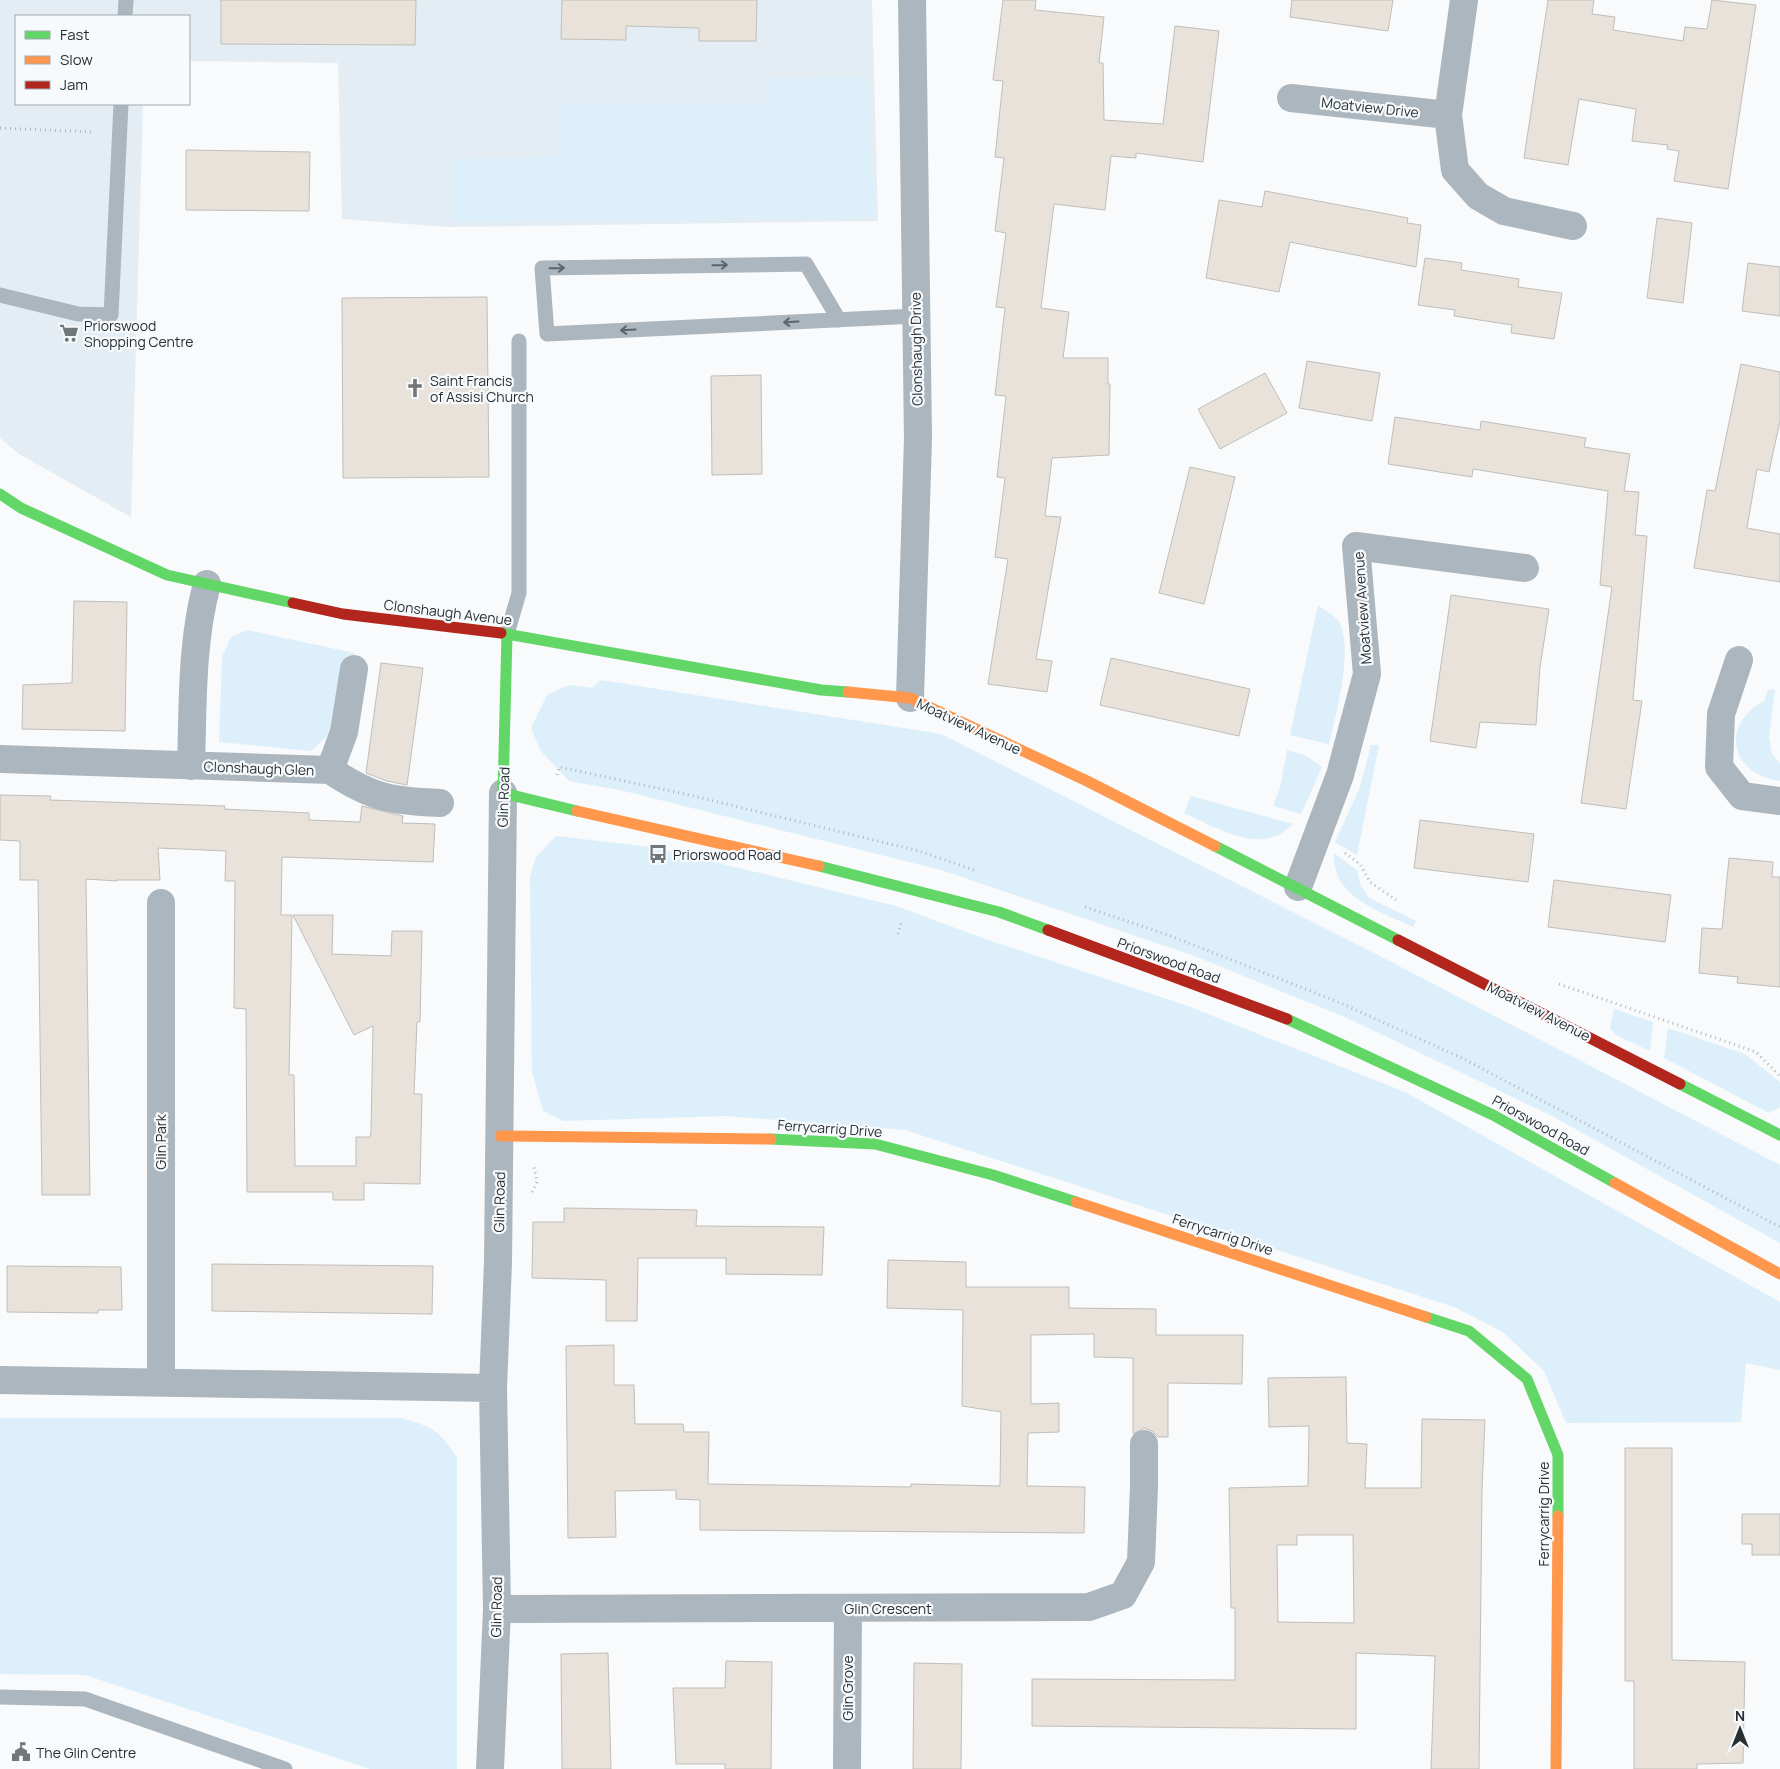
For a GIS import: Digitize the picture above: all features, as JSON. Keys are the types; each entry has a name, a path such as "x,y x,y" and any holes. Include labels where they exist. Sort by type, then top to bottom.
{"street":[{"name":"Clonshaugh Drive","path":"910,698 918,438 912,0"},
{"path":"1464,0 1448,115 1455,170 1478,196 1504,211 1573,226"},
{"name":"Moatview Drive","path":"1291,98 1448,115"},
{"name":"Clonshaugh Avenue","path":"0,494 21,508 167,575 207,584 343,614 507,634 821,690 910,698"},
{"name":"Moatview Avenue","path":"1298,887 1340,775 1367,674 1356,546 1526,568"},
{"name":"Clonshaugh Glen","path":"191,766 195,658 200,610 207,584"},
{"name":"Glin Road","path":"490,1769 497,1610 494,1388 500,1136 503,792 507,634"},
{"path":"1739,660 1720,714 1720,767 1742,796 1780,801"},
{"path":"330,770 344,732 354,669"},
{"name":"Moatview Avenue","path":"910,698 1087,781 1298,887 1780,1135"},
{"name":"Clonshaugh Glen","path":"0,759 330,770 369,793 396,801 440,802"},
{"name":"Priorswood Road","path":"503,792 549,806 837,870 999,912 1289,1020 1494,1115 1780,1274"},
{"name":"Glin Park","path":"161,903 161,1381"},
{"name":"Ferrycarrig Drive","path":"500,1136 737,1138 875,1144 993,1175 1468,1331 1527,1379 1558,1455 1556,1769"},
{"path":"0,1380 161,1381 494,1388"},
{"name":"Glin Crescent","path":"497,1610 1089,1606 1123,1595 1141,1562 1144,1444"},
{"name":"Glin Grove","path":"847,1769 848,1608"}],"lane":[{"path":"125,15 126,0"},
{"path":"0,295 78,314 111,315 121,105"},
{"path":"839,320 806,264 542,268 547,334 839,320 916,316"},
{"path":"507,634 519,593 520,341"},
{"path":"0,1696 85,1699 285,1769"}],"path":[{"path":"0,128 120,133"},
{"path":"549,806 559,767 685,794 910,849 984,873"},
{"path":"1318,834 1360,864 1370,882 1402,903"},
{"path":"1076,904 1168,935 1326,997 1462,1058 1780,1227"},
{"path":"1556,983 1756,1052 1780,1076"},
{"path":"531,1194 537,1182 534,1170 535,1135"}],"shaded area":[{"path":"0,0 872,0 878,221 448,227 342,219 338,63 190,61 190,15 15,15 15,105 143,105 131,517 19,454 0,438"},
{"path":"867,77 875,218 451,222 451,159 558,157 560,105 767,105 768,78"},
{"path":"1318,605 1333,615 1339,622 1345,648 1342,682 1329,744 1290,735"},
{"path":"247,630 354,653 335,729 311,751 219,742 222,657 231,637"},
{"path":"601,680 941,734 1376,954 1780,1165 1780,1243 1552,1116 1347,1018 1192,955 941,870 620,790 569,781 540,750 531,728 547,695 569,685 592,688"},
{"path":"1775,689 1769,737 1772,754 1780,763 1780,781 1763,777 1750,769 1741,759 1737,747 1737,735 1741,723 1750,711 1764,701 1768,690"},
{"path":"1371,745 1379,745 1357,855 1335,842 1360,787"},
{"path":"1287,750 1305,755 1322,767 1301,814 1273,806 1280,788"},
{"path":"1191,796 1293,824 1281,834 1267,838 1253,839 1239,836 1225,832 1184,813"},
{"path":"556,836 652,847 896,906 988,940 1185,1005 1405,1092 1780,1302 1780,1370 1746,1363 1741,1422 1566,1423 1544,1371 1503,1332 1454,1307 905,1130 726,1116 563,1121 543,1111 532,1072 530,877 536,857"},
{"path":"1334,853 1357,870 1360,884 1369,898 1416,921 1413,927 1373,908 1349,892 1335,868"},
{"path":"1614,1009 1653,1022 1650,1051 1618,1036 1610,1029"},
{"path":"1668,1028 1745,1054 1780,1082 1780,1107 1769,1113 1664,1058"},
{"path":"0,1418 400,1418 420,1424 439,1434 457,1457 457,1769 370,1769 85,1675 0,1674"}],"building":[{"path":"221,0 416,0 415,45 221,44"},
{"path":"562,0 757,0 756,41 699,41 699,28 626,26 626,40 561,39"},
{"path":"1003,0 1036,0 1035,10 1104,17 1099,63 1103,63 1104,120 1163,124 1175,26 1219,31 1203,162 1136,153 1136,158 1111,156 1105,210 1054,204 1041,308 1069,312 1063,358 1108,358 1108,384 1110,384 1109,455 1052,458 1045,516 1061,517 1036,659 1052,661 1047,692 988,684 1008,559 995,557 1005,478 997,477 1006,396 995,395 1005,308 996,307 1006,233 995,231 1004,158 995,157 1003,81 993,80"},
{"path":"1292,0 1393,0 1388,31 1290,17"},
{"path":"1548,0 1594,0 1592,14 1615,17 1613,30 1683,41 1685,27 1707,29 1712,0 1756,5 1728,189 1674,181 1679,151 1667,149 1668,145 1632,141 1636,109 1579,99 1568,165 1524,158"},
{"path":"186,150 310,152 309,211 186,210"},
{"path":"1265,191 1408,218 1407,223 1421,225 1416,267 1290,242 1279,292 1206,278 1219,200 1262,207"},
{"path":"1657,218 1692,223 1683,303 1647,298"},
{"path":"1425,258 1462,263 1461,270 1519,279 1518,287 1562,293 1554,339 1511,333 1512,325 1454,316 1455,310 1418,305"},
{"path":"1748,263 1780,267 1780,316 1742,311"},
{"name":"Saint Francis of Assisi Church","path":"487,297 489,477 343,478 342,298"},
{"path":"1307,361 1380,373 1372,421 1299,408"},
{"path":"1741,364 1780,372 1780,421 1769,472 1757,469 1747,528 1780,534 1780,582 1694,568 1707,490 1715,491"},
{"path":"1265,373 1287,413 1220,449 1198,409"},
{"path":"761,375 762,474 712,475 711,376"},
{"path":"1395,417 1480,430 1481,421 1586,438 1584,447 1630,454 1624,491 1639,492 1635,535 1647,536 1633,700 1642,701 1626,809 1581,803 1612,587 1600,585 1608,491 1473,469 1472,477 1388,464"},
{"path":"1190,467 1235,477 1204,604 1159,593"},
{"path":"1451,595 1549,609 1540,667 1536,725 1480,722 1476,748 1430,741"},
{"path":"74,601 127,602 125,731 22,729 23,685 72,683"},
{"path":"1111,658 1250,689 1239,736 1100,705"},
{"path":"381,663 423,668 407,785 387,781 366,773"},
{"path":"0,795 51,796 50,800 225,806 224,809 309,813 309,820 360,822 362,806 403,816 402,823 435,824 433,862 282,857 281,915 292,915 289,1075 294,1075 295,1166 356,1166 356,1137 370,1137 371,1132 373,1026 354,1035 293,915 333,915 332,954 391,956 392,931 422,931 420,1022 417,1022 414,1094 422,1094 420,1184 364,1183 364,1200 333,1200 333,1192 247,1192 246,1009 234,1008 235,881 225,881 226,851 158,848 160,880 117,881 86,879 90,1195 42,1195 38,880 20,880 20,841 0,840"},
{"path":"1420,820 1534,834 1528,882 1414,868"},
{"path":"1729,858 1773,862 1772,877 1780,877 1780,987 1737,983 1738,977 1699,973 1702,928 1722,929"},
{"path":"1554,880 1671,895 1665,942 1548,927"},
{"path":"564,1208 697,1210 696,1226 824,1227 822,1275 726,1274 726,1258 638,1258 637,1321 606,1321 606,1280 532,1278 533,1222 564,1222"},
{"path":"888,1260 966,1262 966,1287 1069,1287 1069,1308 1156,1309 1156,1335 1243,1335 1242,1384 1168,1383 1168,1437 1158,1437 1152,1431 1144,1428 1133,1434 1133,1358 1094,1357 1094,1334 1031,1335 1031,1404 1059,1403 1059,1432 1028,1433 1027,1486 1085,1487 1084,1533 700,1530 700,1500 676,1499 676,1490 615,1491 616,1537 568,1538 566,1346 614,1345 614,1385 634,1385 635,1424 683,1424 684,1432 709,1432 708,1484 911,1487 911,1484 1000,1486 1001,1412 962,1406 963,1310 887,1308"},
{"path":"212,1264 433,1266 432,1314 212,1311"},
{"path":"7,1266 121,1267 122,1310 98,1310 98,1313 7,1312"},
{"path":"1346,1377 1347,1443 1367,1444 1365,1488 1421,1488 1422,1419 1485,1420 1482,1489 1479,1769 1431,1769 1435,1656 1356,1653 1356,1729 1032,1726 1032,1679 1235,1680 1235,1608 1231,1608 1229,1488 1308,1486 1309,1426 1269,1427 1268,1378","holes":["1297,1535 1353,1535 1354,1623 1278,1622 1277,1545 1297,1545"]},
{"path":"1625,1448 1672,1448 1672,1660 1745,1662 1743,1763 1697,1764 1697,1769 1634,1769 1634,1681 1625,1681"},
{"path":"1742,1514 1780,1514 1780,1555 1752,1555 1752,1544 1742,1544"},
{"path":"608,1653 611,1769 562,1769 561,1654"},
{"path":"726,1661 772,1662 771,1769 725,1769 725,1764 676,1764 673,1688 725,1688"},
{"path":"914,1663 962,1664 961,1769 913,1769"}],"traffic: fast":[{"path":"0,494 21,508 167,575 293,603"},
{"path":"501,633 821,690 848,692"},
{"path":"507,634 503,793 577,811"},
{"path":"1215,846 1398,940"},
{"path":"819,866 999,912 1048,930"},
{"path":"1287,1019 1493,1115 1615,1183"},
{"path":"1680,1084 1780,1135"},
{"path":"771,1139 875,1144 993,1175 1076,1202"},
{"path":"1426,1317 1469,1331 1527,1379 1558,1455 1558,1516"}],"traffic: slow":[{"path":"848,692 910,698 1087,781 1215,846"},
{"path":"577,811 819,866"},
{"path":"500,1136 771,1139"},
{"path":"1615,1183 1780,1274"},
{"path":"1076,1202 1426,1317"},
{"path":"1556,1769 1558,1516"}],"traffic: jam":[{"path":"293,603 343,614 501,633"},
{"path":"1048,930 1287,1019"},
{"path":"1398,940 1680,1084"}],"place":[{"name":"Priorswood Shopping Centre","path":"69,333"},
{"name":"Saint Francis of Assisi Church","path":"415,388"},
{"name":"Priorswood Road","path":"658,854"},
{"name":"The Glin Centre","path":"21,1752"}]}
